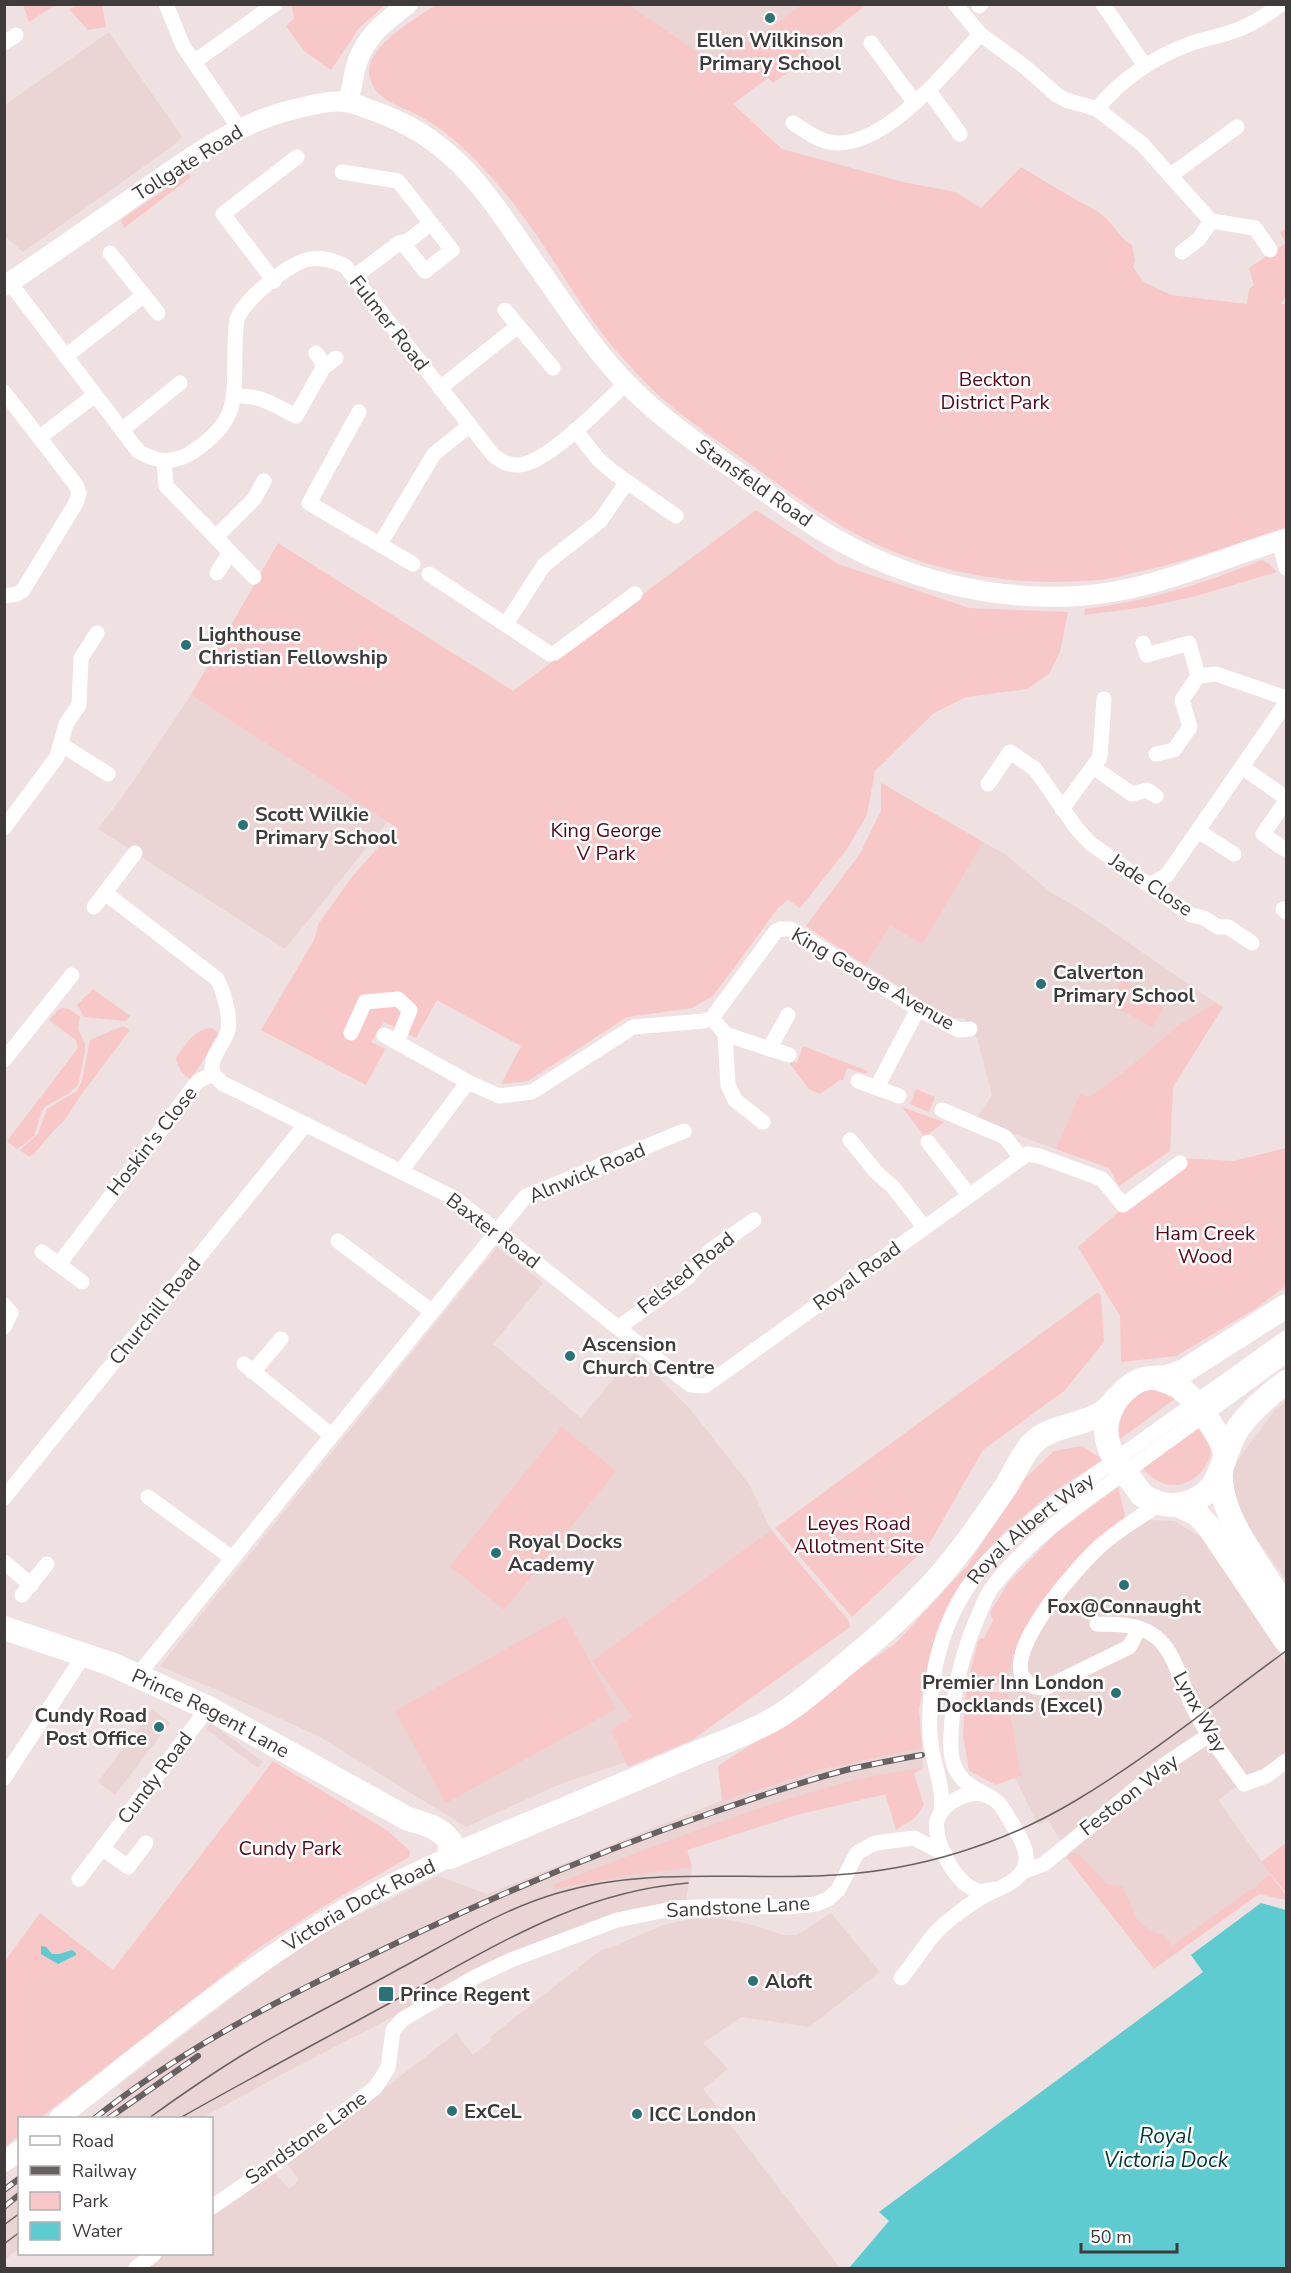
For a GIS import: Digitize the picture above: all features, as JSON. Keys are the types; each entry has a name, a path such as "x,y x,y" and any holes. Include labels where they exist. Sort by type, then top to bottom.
{"main road":[{"path":"1014,1474 1023,1455 1045,1433 1106,1413 1116,1399 1140,1380 1169,1377 1184,1371 1287,1306"},
{"path":"1155,1378 1172,1383 1185,1392 1222,1455 1221,1493 1229,1514 1287,1607"},
{"path":"1160,1501 1192,1501 1214,1485 1222,1455 1240,1425 1272,1393 1287,1382"},
{"path":"1110,1450 1107,1422 1108,1414 1116,1399"},
{"path":"1014,1474 1042,1448 1066,1437 1084,1439 1110,1450 1160,1501 1190,1510 1209,1527 1284,1638"},
{"name":"Victoria Dock Road","path":"450,1857 613,1790 776,1718 808,1696 889,1627 951,1564 1014,1474"},
{"name":"Prince Regent Lane","path":"4,1628 138,1676 208,1708 408,1819 423,1839 436,1850 450,1857"}],"street":[{"path":"166,4 183,46 239,128"},
{"path":"194,62 275,4"},
{"path":"346,102 353,91 354,72 359,55 366,43 385,21 408,4"},
{"path":"955,4 980,34 1066,100 1097,109 1142,144 1211,221 1255,228 1270,250"},
{"path":"1103,4 1145,66"},
{"path":"1097,109 1116,87 1145,66 1190,44 1236,31 1260,19 1281,4"},
{"path":"793,123 825,141 844,143 871,136 930,92 980,34"},
{"path":"871,43 915,103"},
{"path":"930,92 960,134"},
{"name":"Tollgate Road","path":"7,284 201,150 239,128 276,114 346,102"},
{"name":"Stansfeld Road","path":"346,102 395,118 424,133 451,154 504,216 579,325 626,383 664,418 818,529 878,560 912,574 977,590 1024,596 1079,596 1119,591 1169,580 1283,540"},
{"path":"1171,175 1237,127"},
{"path":"274,281 223,214 297,158"},
{"path":"342,172 398,181 452,250 425,271 399,243"},
{"path":"1182,252 1199,239 1211,221"},
{"path":"354,277 399,243 408,241 431,223"},
{"path":"110,253 158,313"},
{"name":"Fulmer Road","path":"164,461 183,459 220,431 228,419 234,396 235,332 238,318 251,298 294,265 307,260 320,258 334,260 345,266 493,455 511,465 531,462 541,457 575,430 626,383"},
{"path":"7,284 66,356 138,451 151,459 164,461 166,486 254,577"},
{"path":"66,356 144,295"},
{"path":"505,310 553,368"},
{"path":"440,388 518,326"},
{"path":"316,354 323,368"},
{"path":"234,396 260,398 296,416 323,368 336,358"},
{"path":"122,430 180,383"},
{"path":"4,393 40,437 76,485 79,493 76,503 23,590 17,594 4,596"},
{"path":"40,437 95,395"},
{"path":"359,412 309,503 413,564"},
{"path":"380,544 434,454 469,426"},
{"path":"575,430 598,459 676,516"},
{"path":"216,537 254,499 264,481"},
{"path":"506,624 544,565 600,521 627,482"},
{"path":"1283,540 1287,568"},
{"path":"217,573 230,552"},
{"path":"429,574 550,654 555,653 635,594"},
{"path":"4,828 57,757 66,724 79,705 81,658 97,633"},
{"path":"1143,643 1147,656 1189,643 1198,676 1182,700 1190,727 1174,750 1156,754"},
{"path":"1198,676 1216,674 1287,698"},
{"path":"1062,809 1100,757 1104,699"},
{"path":"1145,883 1161,880 1167,875 1287,703"},
{"path":"62,745 108,774"},
{"name":"Jade Close","path":"988,784 1010,752 1035,769 1062,809 1090,843 1191,915 1204,918 1218,927 1228,927 1252,943"},
{"path":"1093,767 1131,794 1147,790 1156,796"},
{"path":"1242,767 1287,800 1263,834 1284,849"},
{"path":"1198,831 1234,854"},
{"path":"94,907 135,853"},
{"name":"Hoskin's Close","path":"59,1264 198,1081 213,1074 212,1061 228,1029 223,991 217,979 105,893"},
{"name":"King George Avenue","path":"711,1018 777,931 790,929 918,1009 959,1030 970,1029"},
{"path":"4,1060 72,975"},
{"path":"351,1033 365,1002 398,999 410,1010 390,1038 468,1082 499,1096 532,1092 633,1027 704,1021 711,1018 725,1034 789,1055"},
{"path":"877,1087 918,1009"},
{"path":"770,1049 788,1015"},
{"path":"725,1034 728,1085 735,1100 763,1122"},
{"name":"Baxter Road","path":"213,1074 222,1083 456,1200 691,1385"},
{"path":"858,1081 899,1095"},
{"path":"401,1171 468,1082"},
{"path":"942,1110 1005,1137 1021,1158 1027,1154 1039,1156 1102,1179 1123,1205 1180,1162"},
{"name":"Churchill Road","path":"4,1498 306,1124"},
{"name":"Alnwick Road","path":"138,1676 520,1202 532,1193 684,1131"},
{"path":"850,1140 876,1173 893,1187 924,1227"},
{"path":"927,1142 969,1195"},
{"name":"Royal Road","path":"691,1385 705,1386 1021,1158"},
{"name":"Felsted Road","path":"619,1327 687,1278 711,1250 754,1220"},
{"path":"338,1241 431,1311"},
{"path":"42,1252 82,1282"},
{"name":"Royal Albert Way","path":"939,1816 941,1793 932,1756 930,1734 933,1674 948,1624 962,1595 985,1564 1013,1536 1044,1511 1287,1338"},
{"path":"281,1339 249,1368 331,1435"},
{"name":"Royal Albert Way","path":"985,1794 962,1781 950,1755 950,1741 958,1675 965,1649 990,1591 1026,1549 1088,1499 1287,1355"},
{"path":"148,1497 232,1558"},
{"path":"1139,1629 1129,1647 1047,1687 1039,1688 1030,1685 1020,1671 1021,1657 1032,1632 1046,1608 1069,1578 1106,1540 1160,1501"},
{"path":"4,1562 27,1590 47,1564"},
{"name":"Lynx Way","path":"1097,1624 1122,1624 1139,1629 1150,1633 1166,1646 1192,1707 1244,1784 1266,1776 1287,1761"},
{"path":"4,1778 84,1655"},
{"name":"Cundy Road","path":"79,1879 208,1708"},
{"name":"Festoon Way","path":"1022,1872 1044,1864 1060,1848 1167,1763 1209,1735"},
{"path":"901,1978 932,1936 977,1900 1013,1882 1026,1863 1023,1846 1002,1806 985,1794 974,1793 959,1797 914,1838 945,1854"},
{"path":"939,1816 937,1832 955,1875 980,1891 997,1889"},
{"name":"Sandstone Lane","path":"213,2206 269,2168 375,2088 388,2068 393,2030 396,2026 403,2019 475,1977 511,1960 589,1930 647,1913 676,1908 788,1907 816,1904 828,1899 838,1890 857,1853 864,1847 883,1841 914,1838"},
{"name":"Cundy Road","path":"102,1848 128,1867 146,1843"},
{"path":"1023,1846 1043,1858 1051,1858"},
{"name":"Victoria Dock Road","path":"60,2117 197,2011 305,1933 366,1898 450,1857"},
{"path":"4,2162 18,2152"},
{"path":"136,2268 152,2255"}],"shaded area":[{"path":"629,5 801,5 766,31 710,62"},
{"path":"109,32 182,137 170,148 23,252 5,236 5,105"},
{"name":"Scott Wilkie Primary School","path":"191,695 388,821 285,949 98,829 133,782"},
{"name":"Calverton Primary School","path":"881,783 1006,855 1050,892 1078,908 1216,1003 1181,1023 1125,1071 1089,1097 1080,1094 1056,1149 975,1120 992,1095 977,1038 964,1018 953,1018 934,1009 806,926 860,854 881,811"},
{"name":"Royal Docks Academy","path":"497,1247 543,1283 493,1344 581,1418 635,1353 690,1409 749,1484 771,1530 592,1661 632,1717 611,1730 626,1762 560,1784 466,1827 320,1737 160,1666"},
{"path":"1286,1401 1286,1580 1250,1529 1231,1485 1233,1466 1275,1410"},
{"path":"1126,1519 1174,1521 1206,1540 1286,1663 1286,1752 1218,1800 1270,1873 1256,1892 1170,1949 1154,1943 1069,1856 1048,1820 1038,1825 1015,1778 1023,1775 1019,1768 1006,1676 1029,1625"},
{"path":"152,1709 170,1723 115,1795 98,1782"},
{"path":"211,1723 263,1762 258,1768 206,1729"},
{"path":"922,1748 923,1767 886,1794 796,1815 687,1850 692,1867 685,1905 456,1980 395,2016 204,2117 92,2117 123,2093 118,2086 292,1953 341,1923 438,1876 487,1894 726,1799 823,1769"},
{"path":"831,1913 880,1972 809,2027 741,2017 703,2043 728,2069 703,2089 828,2252 838,2266 835,2268 144,2268 162,2255 213,2255 213,2215 272,2169 289,2189 299,2180 287,2164 456,2033 473,2055 492,2040 490,2037 601,1950 663,1925 691,1919 723,1919 753,1925 782,1935 797,1935"},
{"path":"18,2175 18,2249 5,2260 5,2186"}],"green space":[{"path":"23,4 55,5 29,22"},
{"path":"83,4 102,5 106,27 88,30 69,9"},
{"path":"292,4 385,5 359,28 331,70 304,51 286,26 294,19"},
{"name":"Beckton District Park","path":"436,5 629,5 710,61 766,31 801,5 866,5 806,52 809,57 773,83 768,78 733,104 782,149 903,182 955,192 981,208 1021,167 1103,215 1132,245 1135,260 1133,267 1144,282 1171,295 1247,304 1249,289 1254,285 1249,268 1286,243 1286,296 1281,304 1286,304 1286,527 1153,569 1106,579 1034,582 971,574 940,567 880,546 840,525 703,431 655,392 599,329 516,206 483,168 445,132 377,92 372,85 369,73 376,52 395,33"},
{"path":"188,173 191,177 124,228 121,220"},
{"path":"1286,228 1286,243 1280,233"},
{"name":"King George V Park","path":"756,510 838,564 969,608 1068,612 1060,652 1049,674 1027,689 966,697 934,713 875,771 867,815 847,849 800,908 788,900 778,908 713,996 692,1008 627,1017 528,1081 501,1084 521,1046 437,1000 416,1038 384,1022 371,1042 385,1049 366,1085 261,1030 314,940 319,923 352,877 396,827 191,695 278,543 513,691"},
{"path":"1262,560 1277,572 1192,597 1146,607 1084,615 1085,609 1109,606 1175,590"},
{"path":"881,783 983,842 922,944 890,925 865,965 806,926 860,854 881,811"},
{"path":"1122,980 1165,1004 1152,1027 1109,1003"},
{"path":"93,989 130,1016 126,1021 84,1017 77,1005"},
{"name":"Ham Creek Wood","path":"1216,1003 1223,1007 1173,1087 1170,1151 1119,1186 1109,1168 1056,1149 1080,1094 1089,1097 1125,1071 1181,1023"},
{"path":"59,1009 69,1009 80,1017 78,1029 85,1044 85,1051 78,1085 68,1094 46,1106 42,1111 34,1136 17,1149 7,1141 78,1048 76,1040 49,1020"},
{"path":"123,1026 130,1030 64,1121 29,1157 20,1150 38,1134 47,1109 77,1091 82,1081 90,1040"},
{"path":"211,1028 220,1034 191,1079 181,1070 176,1058 195,1035"},
{"path":"803,1046 868,1071 866,1074 847,1068 843,1080 820,1094 809,1089 790,1064 791,1061 797,1063"},
{"path":"916,1089 935,1097 929,1112 910,1104"},
{"path":"902,1107 944,1122 925,1137"},
{"name":"Ham Creek Wood","path":"1286,1148 1286,1286 1255,1309 1176,1356 1121,1362 1120,1316 1078,1247 1181,1158 1233,1161"},
{"name":"Leyes Road Allotment Site","path":"1098,1292 1101,1296 1104,1342 1064,1391 983,1450 928,1546 852,1617 775,1528"},
{"path":"1145,1383 1180,1395 1120,1439 1114,1416"},
{"path":"1201,1426 1208,1436 1211,1451 1205,1466 1194,1478 1178,1485 1170,1485 1154,1479 1142,1468"},
{"path":"562,1427 616,1471 504,1610 450,1566"},
{"path":"1082,1446 1103,1460 1051,1493 1003,1533 957,1590 940,1623 919,1708 922,1748 823,1769 722,1801 718,1766 803,1711 852,1673 895,1644 968,1565 1018,1485 1054,1451"},
{"path":"1118,1487 1126,1519 1029,1625 1006,1676 1007,1686 967,1682 979,1639 984,1638 993,1620 990,1612 1009,1582 1056,1533"},
{"name":"Leyes Road Allotment Site","path":"771,1530 848,1620 850,1627 692,1740 628,1767 611,1730 632,1717 592,1661"},
{"path":"565,1616 616,1709 446,1803 395,1711"},
{"path":"966,1690 1008,1693 1019,1767 1023,1775 996,1785 969,1771 963,1735"},
{"name":"Cundy Park","path":"273,1761 388,1831 410,1851 409,1857 319,1909 260,1947 41,2117 18,2117 18,2136 5,2147 5,1961 40,1913 113,1970"},
{"path":"923,1767 914,1774 924,1805 915,1818 896,1830 885,1794 796,1815 687,1850 692,1867 629,1875 555,1889 553,1885 775,1803 851,1781"},
{"path":"1286,1843 1286,1893 1261,1862"},
{"path":"1073,1852 1080,1855 1107,1884 1122,1886 1138,1921 1152,1932 1163,1935 1172,1946 1248,1891 1256,1888 1270,1874 1286,1895 1286,1900 1259,1894 1154,1969 1066,1857"}],"water":[{"name":"Royal Victoria Dock","path":"1261,1903 1286,1910 1286,2268 849,2268 889,2221 879,2212 1203,1972 1191,1955"},
{"path":"41,1946 46,1947 52,1954 72,1950 76,1955 58,1964 41,1954"}],"tram line":[{"path":"150,2117 223,2067 286,2030 477,1927 517,1908 558,1893 592,1885 661,1877 800,1876 866,1872 929,1861 990,1842 1047,1816 1102,1784 1286,1651"},
{"path":"182,2117 469,1960 538,1925 609,1898 648,1888 688,1883"},
{"path":"4,2225 18,2214"},
{"path":"4,2244 18,2234"}],"railway":[{"path":"96,2117 163,2069 235,2025 426,1929 506,1893 628,1843 763,1795 850,1769 922,1755"},
{"path":"110,2117 198,2056"},
{"path":"4,2190 18,2180"},
{"path":"4,2207 18,2196"}],"place":[{"name":"Ellen Wilkinson Primary School","path":"770,18"},
{"name":"Lighthouse Christian Fellowship","path":"186,645"},
{"name":"Scott Wilkie Primary School","path":"243,825"},
{"name":"Calverton Primary School","path":"1041,984"},
{"name":"Ascension Church Centre","path":"570,1356"},
{"name":"Royal Docks Academy","path":"496,1553"},
{"name":"Fox@Connaught","path":"1124,1585"},
{"name":"Premier Inn London Docklands (Excel)","path":"1116,1693"},
{"name":"Cundy Road Post Office","path":"159,1727"},
{"name":"Aloft","path":"753,1981"},
{"name":"Prince Regent","path":"386,1994"},
{"name":"ExCeL","path":"452,2111"},
{"name":"ICC London","path":"637,2114"}]}
